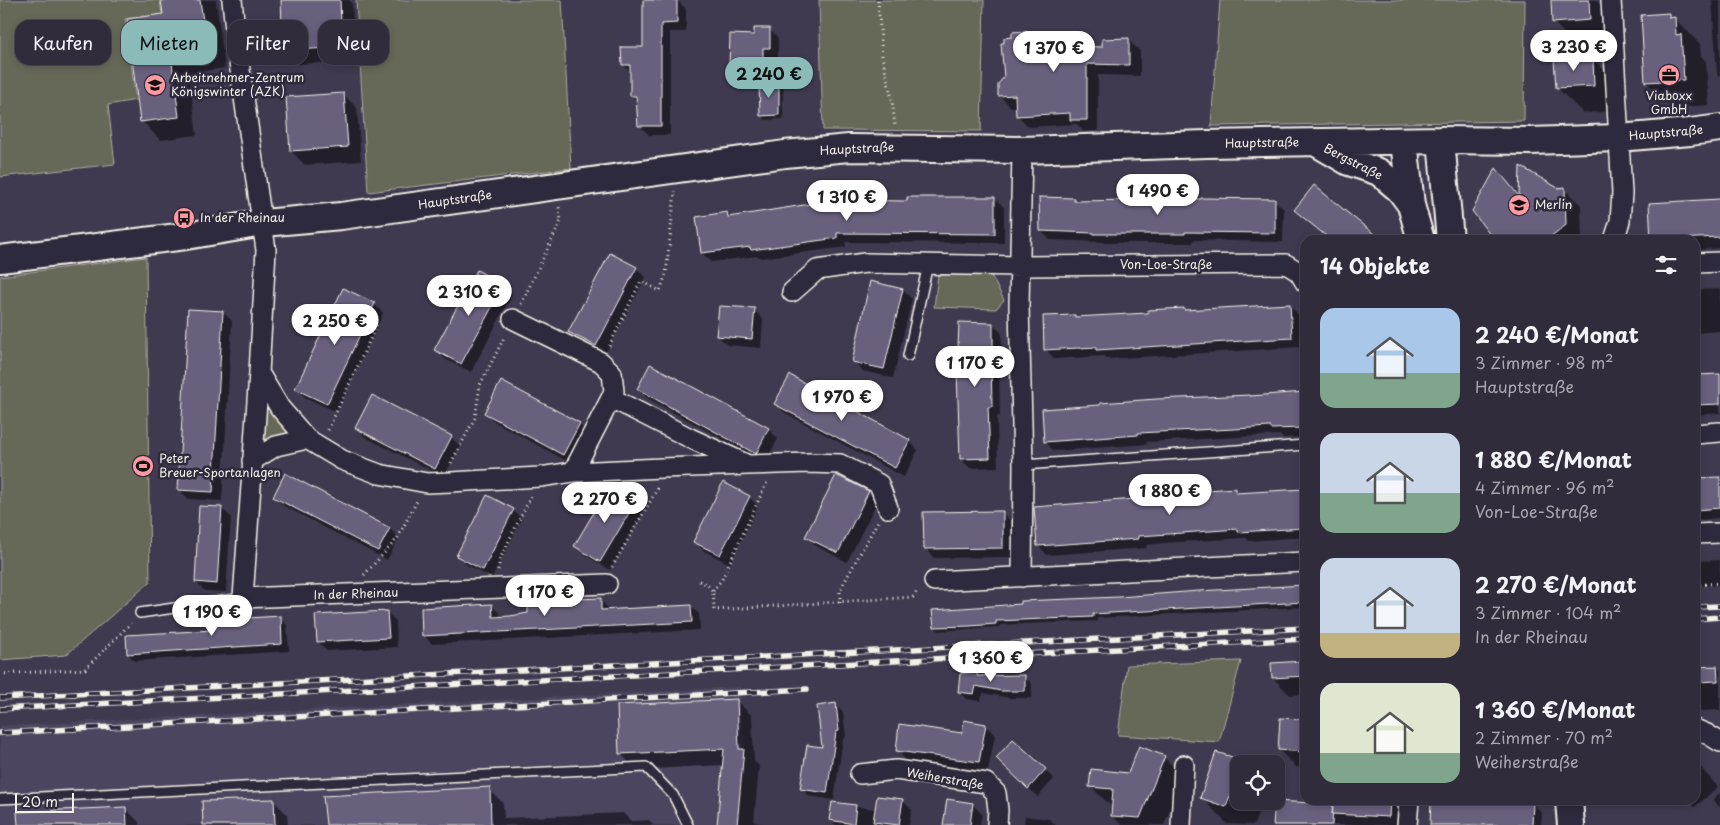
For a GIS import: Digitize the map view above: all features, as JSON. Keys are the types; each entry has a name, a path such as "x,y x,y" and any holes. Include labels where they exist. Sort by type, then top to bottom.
{"main road":[{"name":"Hauptstraße","path":"0,259 186,236 263,223 341,216 785,154 849,148 1022,150 1315,142 1530,141 1618,138 1720,128"},
{"path":"1441,140 1450,235"},
{"name":"Bergstraße","path":"1404,141 1411,205 1420,235"},
{"name":"Bergstraße","path":"1315,142 1349,162 1379,172 1400,190 1411,205"},
{"path":"1569,805 1571,825"}],"street":[{"path":"232,0 237,49 266,250 260,373 243,598"},
{"path":"1611,0 1622,193 1620,221 1616,235"},
{"path":"1022,150 1019,266 1023,465 1022,577"},
{"path":"1700,263 1720,262"},
{"name":"Von-Loe-Straße","path":"792,292 817,270 864,263 1019,266 1286,264 1300,274"},
{"path":"513,319 601,362 612,373 614,391 573,472"},
{"path":"260,373 280,408 313,443 342,460 379,474 434,482 540,477 573,472 662,468 840,464 879,484 888,508"},
{"path":"611,398 690,438 750,465"},
{"path":"1700,434 1720,432"},
{"path":"252,461 276,446 313,443"},
{"path":"1700,534 1720,533"},
{"path":"934,581 1300,562"},
{"name":"In der Rheinau","path":"243,598 607,584"},
{"path":"1700,731 1720,742"},
{"path":"1181,825 1184,765"},
{"name":"Weiherstraße","path":"860,774 896,770 986,784 996,793 997,825"},
{"path":"1407,825 1409,805"}],"lane":[{"path":"908,356 928,264"},
{"path":"1023,465 1300,445"},
{"path":"140,613 243,598"},
{"path":"0,799 646,767 673,795 688,825"}],"path":[{"path":"878,0 882,56 892,99 895,130"},
{"path":"601,362 642,281 660,291 666,274 678,170"},
{"path":"347,594 397,539 475,418 480,385 561,221 557,186"},
{"path":"313,443 378,322"},
{"path":"713,590 722,579 774,465"},
{"path":"614,562 659,485 662,468"},
{"path":"498,572 500,559 540,477"},
{"path":"840,603 840,590 876,524 888,508"},
{"path":"1700,585 1720,583"},
{"path":"0,674 85,669 140,613"}],"shaded area":[{"path":"740,687 745,747 738,825 0,825 0,726"}],"green space":[{"path":"0,0 160,0 163,20 145,20 144,16 121,20 121,65 131,65 136,100 108,105 115,164 0,177"},
{"path":"356,0 562,0 571,168 368,192 360,65 389,65 389,20 357,20"},
{"path":"819,0 984,0 981,131 823,130"},
{"path":"1220,0 1525,0 1524,121 1211,126"},
{"path":"146,257 150,582 66,655 0,660 0,276"},
{"path":"938,275 991,275 1004,300 996,309 934,307"},
{"path":"264,398 291,431 258,447"},
{"path":"1241,661 1219,742 1118,735 1127,665"}],"building":[{"path":"161,0 200,0 203,20 127,20 163,14"},
{"path":"281,0 340,0 341,20 318,20 318,49 308,49 308,20 282,20"},
{"path":"643,0 677,0 677,23 661,24 661,126 638,126 636,96 630,96 630,65 622,65 621,47 643,47"},
{"path":"1551,0 1589,0 1590,20 1552,23"},
{"path":"1669,13 1669,18 1675,17 1676,35 1681,34 1684,80 1645,82 1641,15"},
{"path":"754,28 770,28 770,48 763,48 763,68 729,68 730,34 754,35"},
{"path":"1027,31 1027,36 1035,36 1036,41 1068,39 1068,46 1102,47 1102,39 1129,38 1129,65 1087,64 1087,120 1070,120 1070,113 1016,116 1015,95 998,96 998,84 1004,77 1001,43 1004,43 1004,38 1012,37 1012,32"},
{"path":"1593,57 1594,86 1556,88 1554,59"},
{"path":"133,65 172,65 179,117 140,122"},
{"path":"779,83 779,115 760,116 759,84"},
{"path":"344,93 348,147 290,151 286,97"},
{"name":"Merlin","path":"1520,166 1558,188 1565,187 1566,225 1553,235 1490,235 1472,211 1496,168 1519,196"},
{"path":"1314,185 1376,235 1325,235 1294,210"},
{"path":"907,197 995,197 995,234 837,233 837,238 751,250 750,247 701,253 696,217 727,212 728,217 836,200 907,201"},
{"path":"1039,197 1074,198 1074,201 1201,198 1275,199 1275,233 1094,234 1040,231"},
{"path":"1720,199 1720,237 1651,235 1649,203"},
{"path":"610,253 637,267 596,346 568,332"},
{"path":"477,270 504,285 461,364 434,350"},
{"path":"870,281 903,289 884,369 852,362"},
{"path":"343,288 375,303 327,404 295,389"},
{"path":"1290,304 1292,338 1096,350 1096,347 1044,350 1043,316 1075,315 1075,317 1148,313 1148,310 1184,308 1184,310"},
{"path":"719,306 755,308 752,339 716,336"},
{"path":"188,309 223,311 213,492 178,490"},
{"path":"959,322 993,323 993,358 991,358 992,407 988,407 990,458 960,459 957,372"},
{"path":"650,364 769,428 756,454 637,389"},
{"path":"1720,374 1720,404 1700,405 1700,375"},
{"path":"790,375 910,440 895,468 774,404"},
{"path":"501,381 580,423 563,455 484,413"},
{"path":"1300,392 1300,428 1271,429 1271,427 1138,433 1138,435 1044,442 1042,409 1157,399"},
{"path":"372,395 452,436 435,469 355,428"},
{"path":"285,473 390,528 378,551 273,497"},
{"path":"836,475 869,491 838,553 805,537"},
{"path":"1720,477 1720,508 1700,510 1700,478"},
{"path":"723,482 750,496 720,555 693,542"},
{"path":"609,487 635,503 600,562 574,546"},
{"path":"1236,488 1236,493 1300,489 1300,528 1238,532 1238,529 1138,536 1138,539 1037,546 1034,507 1135,499 1135,495"},
{"path":"487,495 514,509 483,570 456,556"},
{"path":"199,506 222,507 217,584 195,582"},
{"path":"1003,511 1003,548 924,549 923,512"},
{"path":"1300,585 1300,602 1093,614 1093,617 996,621 996,624 934,627 932,610 1021,604 1021,601 1119,597"},
{"path":"601,598 601,610 691,605 692,622 422,636 421,608 492,604 493,617 528,613 528,601"},
{"path":"387,611 389,638 317,642 315,615"},
{"path":"281,616 282,644 127,654 126,635 214,630 213,620"},
{"path":"1300,661 1300,676 1272,678 1271,663"},
{"path":"1717,666 1718,681 1700,682 1700,667"},
{"path":"978,671 977,676 1025,675 1025,691 1001,691 976,686 974,694 958,692 960,674"},
{"path":"737,699 739,749 744,749 737,825 717,825 724,749 619,754 617,705"},
{"path":"836,703 839,731 836,732 827,793 800,789 807,745 822,747 817,706"},
{"path":"1280,718 1300,719 1300,752 1278,750"},
{"path":"964,720 986,724 979,762 896,751 899,724 962,733"},
{"path":"1013,739 1046,769 1028,789 996,758"},
{"path":"1139,746 1165,756 1140,818 1111,816 1113,789 1089,787 1091,769 1128,773"},
{"path":"1216,752 1230,756 1230,795 1226,807 1200,798"},
{"path":"490,787 491,825 326,825 323,796"},
{"path":"877,796 903,799 899,825 873,822"},
{"path":"274,799 275,825 203,825 202,801"},
{"path":"947,799 973,803 970,825 943,825"},
{"path":"832,802 856,805 854,824 829,820"},
{"path":"1285,802 1300,802 1300,805 1333,805 1332,825 1273,825 1274,810 1285,810"},
{"path":"1333,805 1390,805 1389,817 1332,814"},
{"path":"1431,805 1533,805 1532,825 1430,825"},
{"path":"126,807 127,825 18,825 17,812"}],"railway":[{"path":"1700,607 1720,606"},
{"path":"1700,619 1720,617"},
{"path":"0,698 1300,628"},
{"path":"0,709 1300,639"},
{"path":"0,733 807,689"}],"place":[{"name":"Viaboxx GmbH","path":"1669,75"},
{"name":"Arbeitnehmer-Zentrum Königswinter (AZK)","path":"155,85"},
{"name":"Merlin","path":"1519,205"},
{"name":"In der Rheinau","path":"184,218"},
{"name":"Peter Breuer-Sportanlagen","path":"143,466"}]}
